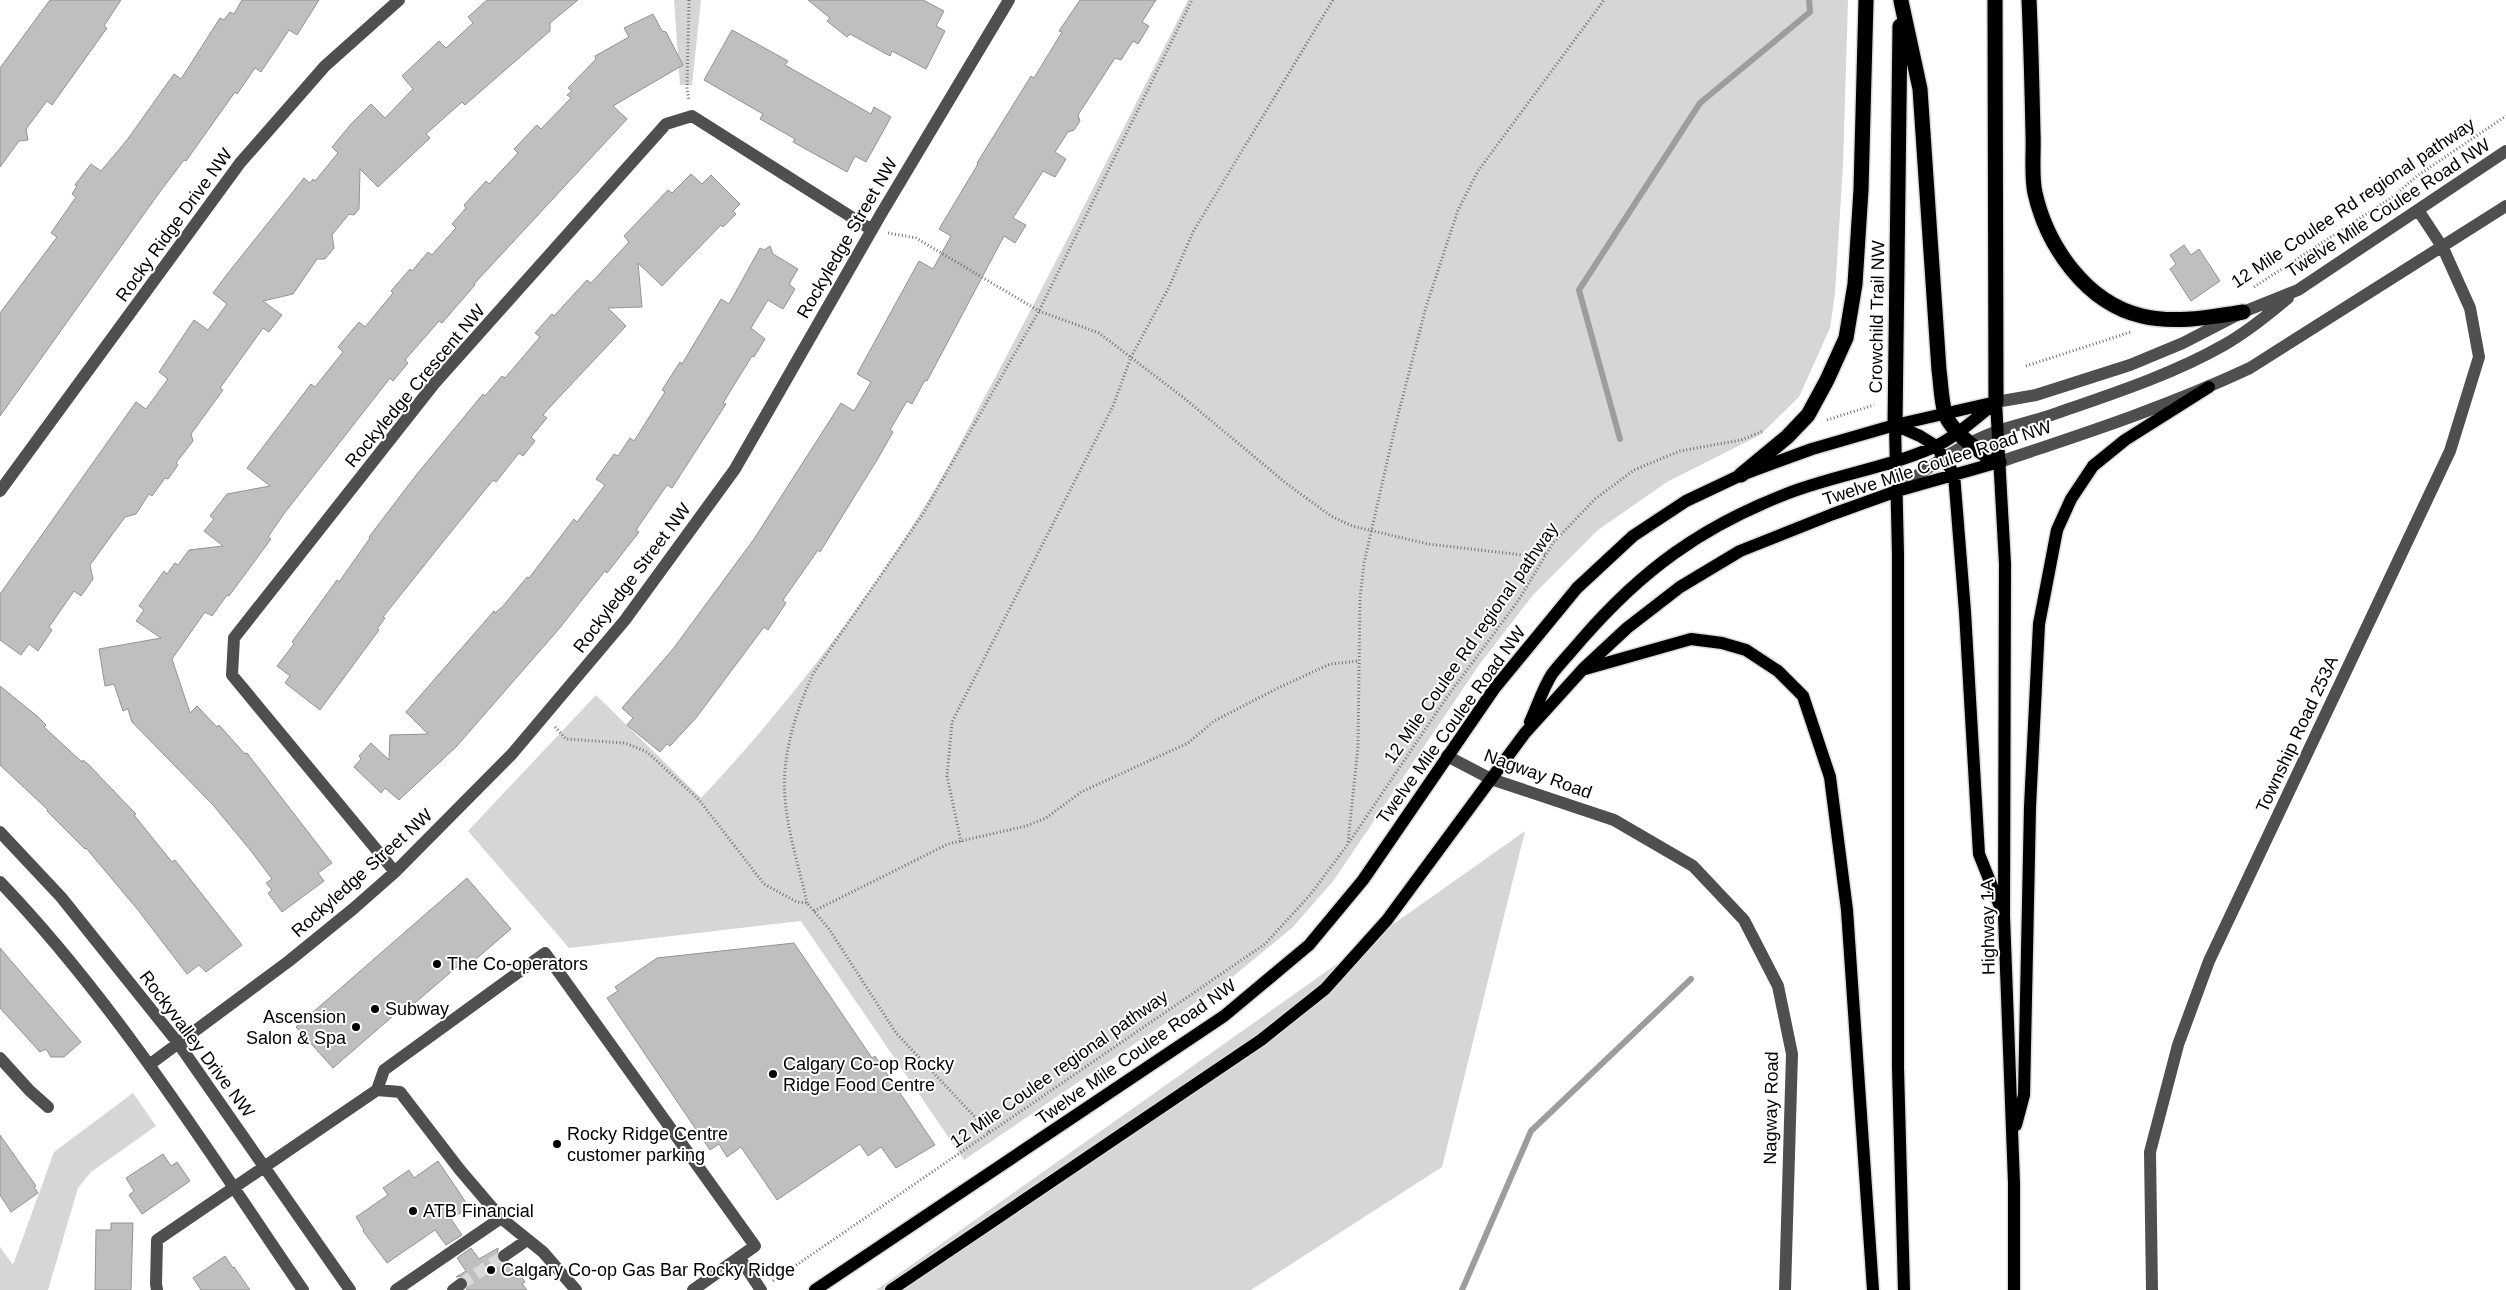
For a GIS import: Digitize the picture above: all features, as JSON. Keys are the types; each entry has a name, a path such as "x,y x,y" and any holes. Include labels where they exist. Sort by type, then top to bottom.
{"highway":[{"path":"1741,475 1787,437 1808,415 1827,380 1846,338 1855,284 1861,190 1866,0"},
{"path":"1901,0 1920,89 1939,370 1945,415 1970,445 1985,456 1999,462"},
{"name":"Crowchild Trail NW","path":"1895,425 1901,0"},
{"path":"1995,0 1996,402"},
{"path":"2029,0 2035,192 2049,235 2073,270 2098,295 2117,308 2140,316 2191,320 2243,312"}],"main road":[{"path":"2012,1137 2024,1095 2030,807 2039,624 2057,530 2071,499 2093,466 2125,440 2209,387"},
{"name":"Twelve Mile Coulee Road NW","path":"814,1290 1224,1016 1309,945 1363,880 1494,689 1577,588 1633,536 1686,501 1741,475 1812,449 1895,425 1996,402"},
{"path":"1996,402 1999,462"},
{"path":"1525,733 1552,674 1605,613 1644,575 1672,554 1729,520 1787,494 1866,468 1896,462 1936,446 1958,432 1996,402"},
{"path":"1895,425 1920,436 1936,446 1954,474 1966,612 1979,854 2004,916"},
{"name":"Crowchild Trail NW","path":"1895,425 1897,491 1898,1068 1904,1290"},
{"name":"Twelve Mile Coulee Road NW","path":"892,1290 1262,1040 1325,989 1387,920 1525,733 1583,669 1627,628 1680,587 1740,551 1897,491 1999,462"},
{"name":"Highway 1A","path":"1999,462 2005,564 2004,916 2012,1137 2014,1290"},
{"path":"1583,669 1691,639 1722,643 1746,650 1778,671 1803,696 1830,777 1847,910 1873,1290"}],"street":[{"name":"Rocky Ridge Drive NW","path":"0,491 240,163 325,66 399,0"},
{"name":"Rockyledge Street NW","path":"149,1065 289,961 354,909 395,872 512,754 625,620 735,469 872,230 1009,0"},
{"path":"692,116 872,230"},
{"name":"Rockyledge Crescent NW","path":"395,872 232,675 234,638 434,384 666,124 692,116"},
{"name":"Twelve Mile Coulee Road NW","path":"1996,402 2036,395 2130,365 2183,342 2243,312 2298,290 2506,151"},
{"name":"Twelve Mile Coulee Road NW","path":"1999,462 2058,443 2209,387 2250,368 2443,248 2506,206"},
{"name":"Township Road 253A","path":"2152,1290 2150,1152 2178,1045 2209,962 2450,450 2479,357 2470,308 2443,248 2418,210"},
{"path":"1897,491 1917,475 1944,459 1997,432 2044,418 2170,371 2224,345 2262,320 2298,290"},
{"name":"Nagway Road","path":"1447,756 1491,779 1614,820 1693,866 1744,920 1778,986 1792,1054 1786,1290"},
{"name":"Rockyvalley Drive NW","path":"0,832 61,897 178,1044 266,1167 350,1290"},
{"path":"0,882 39,923 149,1065 303,1290"},
{"path":"158,1290 156,1284 157,1240 377,1090 384,1070 545,953 755,1246 693,1290"},
{"path":"0,1058 30,1091 48,1107"},
{"path":"377,1090 400,1092 460,1170 501,1218 543,1252 574,1289"},
{"path":"396,1290 501,1218"},
{"path":"504,1256 528,1240"},
{"path":"739,1257 761,1290"}],"path":[{"path":"689,0 687,89 692,116"},
{"path":"990,1133 896,1033 829,929 808,903 788,820 785,772 791,736 803,698 814,674 923,514 1039,311 1155,71 1192,0"},
{"path":"961,842 947,776 952,722 1113,406 1131,358 1169,288 1193,232 1333,0"},
{"path":"1348,844 1358,747 1360,598 1364,563 1426,307 1458,210 1478,171 1604,0"},
{"name":"12 Mile Coulee Rd regional pathway","path":"2247,292 2394,196 2417,176 2506,116"},
{"path":"872,230 916,238 1039,311 1099,333 1287,484 1331,516 1352,526 1428,544 1531,556 1546,554"},
{"path":"2026,366 2132,331"},
{"path":"1820,422 1874,406"},
{"name":"12 Mile Coulee Rd regional pathway","path":"1348,844 1447,697 1518,601 1553,543 1595,498 1634,470 1680,451 1724,441 1741,440 1764,430"},
{"path":"814,911 948,844 1026,826 1046,818 1081,792 1188,743 1214,721 1278,688 1330,664 1359,661"},
{"path":"544,716 566,739 624,743 647,752 698,800 764,884 797,902 808,903"},
{"name":"12 Mile Coulee regional pathway","path":"761,1290 1265,944 1310,895 1348,844"}],"shaded area":[{"path":"674,0 701,0 692,85 680,85"},
{"path":"1188,0 1848,0 1843,165 1835,294 1830,328 1799,397 1760,435 1667,482 1598,530 1533,595 1479,665 1334,880 1293,927 1230,979 964,1160 801,921 569,948 468,831 596,695 701,798 734,763 798,687 859,606 939,482 1046,281"},
{"path":"1525,831 1442,1167 1251,1290 876,1290"},
{"path":"133,1093 156,1126 91,1172 78,1188 48,1290 0,1290 0,1247 13,1265 54,1152"}],"building":[{"path":"50,0 121,0 104,26 107,28 52,105 47,101 26,129 28,140 19,141 0,167 0,68"},
{"path":"242,0 319,0 297,35 289,30 261,72 255,68 237,94 235,92 186,161 184,160 159,193 0,416 0,313 57,237 51,233 76,197 72,194 77,186 75,185 91,164 101,171 127,140 174,74 181,79 220,18 224,20 230,12 234,14"},
{"path":"487,0 578,0 550,23 550,31 465,105 462,102 426,134 430,138 378,187 360,169 359,209 354,215 349,214 332,235 334,248 325,259 317,259 293,294 263,301 282,315 269,332 263,328 220,388 223,390 191,434 193,441 176,463 178,465 168,479 165,478 152,496 149,494 136,514 125,517 90,565 93,579 81,596 74,591 49,627 52,630 38,651 29,644 21,655 0,640 0,594 136,402 146,409 168,379 159,372 194,320 208,330 227,304 213,293 228,273 304,178 310,183 313,179 315,181 338,153 332,147 351,124 371,104 385,118 413,89 402,76 439,41 446,48 473,23 468,17"},
{"path":"808,0 923,0 944,11 936,26 945,31 926,69 892,51 890,56 850,34 847,37 827,21 830,18"},
{"path":"1080,0 1156,0 1142,22 1149,26 1138,44 1133,41 1121,60 1115,58 1078,115 1080,121 1074,130 1068,132 1055,152 1066,159 1055,177 1043,171 1013,218 1026,225 1015,243 1004,236 927,381 925,380 912,404 907,401 890,430 893,432 877,460 820,552 818,550 783,600 786,603 768,630 764,627 696,718 670,746 667,744 660,752 627,725 633,718 622,708 673,649 754,539 841,403 854,411 871,382 857,374 919,261 933,269 951,236 939,229 977,163 1031,76 1034,78 1062,32 1059,31"},
{"path":"653,14 662,31 666,32 683,65 613,106 627,119 474,284 442,323 439,321 405,360 408,363 393,381 390,378 283,515 268,537 271,539 229,596 227,595 212,616 205,612 172,659 190,713 197,706 217,727 219,725 245,754 247,753 332,863 318,873 324,881 282,912 268,893 272,890 266,883 272,879 251,851 213,805 132,722 128,709 123,711 114,684 105,686 99,649 161,638 136,621 144,610 139,606 164,571 167,574 175,563 178,565 189,550 223,546 204,531 214,519 210,516 227,494 270,486 247,468 311,384 315,387 343,352 338,347 359,322 365,327 393,293 391,291 410,269 412,271 428,252 432,255 456,228 452,224 466,208 464,205 486,181 489,184 518,153 514,149 537,125 541,129 571,98 567,95 572,91 568,88 596,59 595,56 629,37 624,28"},
{"path":"732,30 788,61 785,65 871,114 874,107 891,117 866,162 855,156 847,172 793,142 795,139 760,119 763,114 704,80"},
{"path":"691,174 702,184 711,175 740,204 733,211 736,214 723,227 721,225 662,286 638,263 642,307 608,308 626,326 543,415 547,418 531,437 535,441 523,456 519,453 496,482 493,480 442,543 383,617 385,618 377,629 379,630 320,710 285,683 290,676 277,666 294,644 292,642 337,580 339,582 369,537 417,474 483,394 485,396 502,376 505,378 540,337 535,333 552,314 554,316 587,280 591,283 629,242 624,236 668,190 672,193"},
{"path":"2184,245 2191,255 2199,249 2220,281 2191,301 2170,269 2176,264 2170,255"},
{"path":"770,246 773,254 798,269 789,284 795,289 783,309 768,300 751,328 765,339 754,357 752,356 723,403 726,404 672,488 667,485 636,530 639,532 607,573 605,571 558,630 456,747 399,800 385,788 381,793 354,767 361,759 359,756 371,743 389,760 390,735 428,734 406,712 494,611 495,613 503,606 527,577 529,578 574,519 577,522 605,485 596,479 614,454 618,456 630,438 634,441 665,392 662,390 680,362 682,364 721,299 729,304 760,248 764,250"},
{"path":"0,686 37,716 46,725 44,727 82,762 83,760 89,765 136,814 134,815 172,862 175,860 242,945 206,972 199,965 187,974 138,910 86,848 0,765"},
{"path":"467,878 511,929 462,971 458,966 402,1014 400,1010 333,1068 296,1027"},
{"name":"Calgary Co-op Rocky Ridge Food Centre","path":"794,943 872,1058 875,1056 935,1145 896,1168 881,1147 868,1156 860,1144 777,1200 741,1147 727,1157 719,1144 710,1150 607,998 618,991 615,987 657,958"},
{"path":"0,948 81,1042 64,1057 51,1057 46,1049 40,1052 0,1008"},
{"path":"0,1135 36,1186 34,1187 38,1193 11,1212 0,1195"},
{"path":"163,1154 171,1166 177,1162 190,1181 142,1214 129,1195 134,1191 126,1178"},
{"name":"ATB Financial","path":"438,1161 469,1207 451,1219 462,1235 446,1245 435,1230 387,1263 363,1231 356,1217 388,1195 383,1188 409,1170 414,1178"},
{"path":"111,1223 133,1223 131,1290 95,1290 96,1230 111,1230"},
{"name":"Calgary Co-op Gas Bar Rocky Ridge","path":"471,1248 479,1259 498,1248 497,1260 504,1264 510,1261 525,1282 522,1284 527,1290 466,1290 469,1284 467,1279 464,1276 456,1277 466,1271 457,1258"},
{"path":"225,1256 250,1290 201,1290 193,1278"}],"waterway":[{"path":"1620,439 1579,290 1700,103 1810,12 1809,0"},
{"path":"1462,1290 1531,1131 1691,979"}],"tunnel":[{"path":"461,1284 504,1256"}],"place":[{"name":"The Co-operators","path":"437,964"},
{"name":"Subway","path":"375,1009"},
{"name":"Ascension Salon & Spa","path":"356,1027"},
{"name":"Calgary Co-op Rocky Ridge Food Centre","path":"773,1074"},
{"name":"Rocky Ridge Centre customer parking","path":"557,1144"},
{"name":"ATB Financial","path":"413,1211"},
{"name":"Calgary Co-op Gas Bar Rocky Ridge","path":"491,1270"}]}
